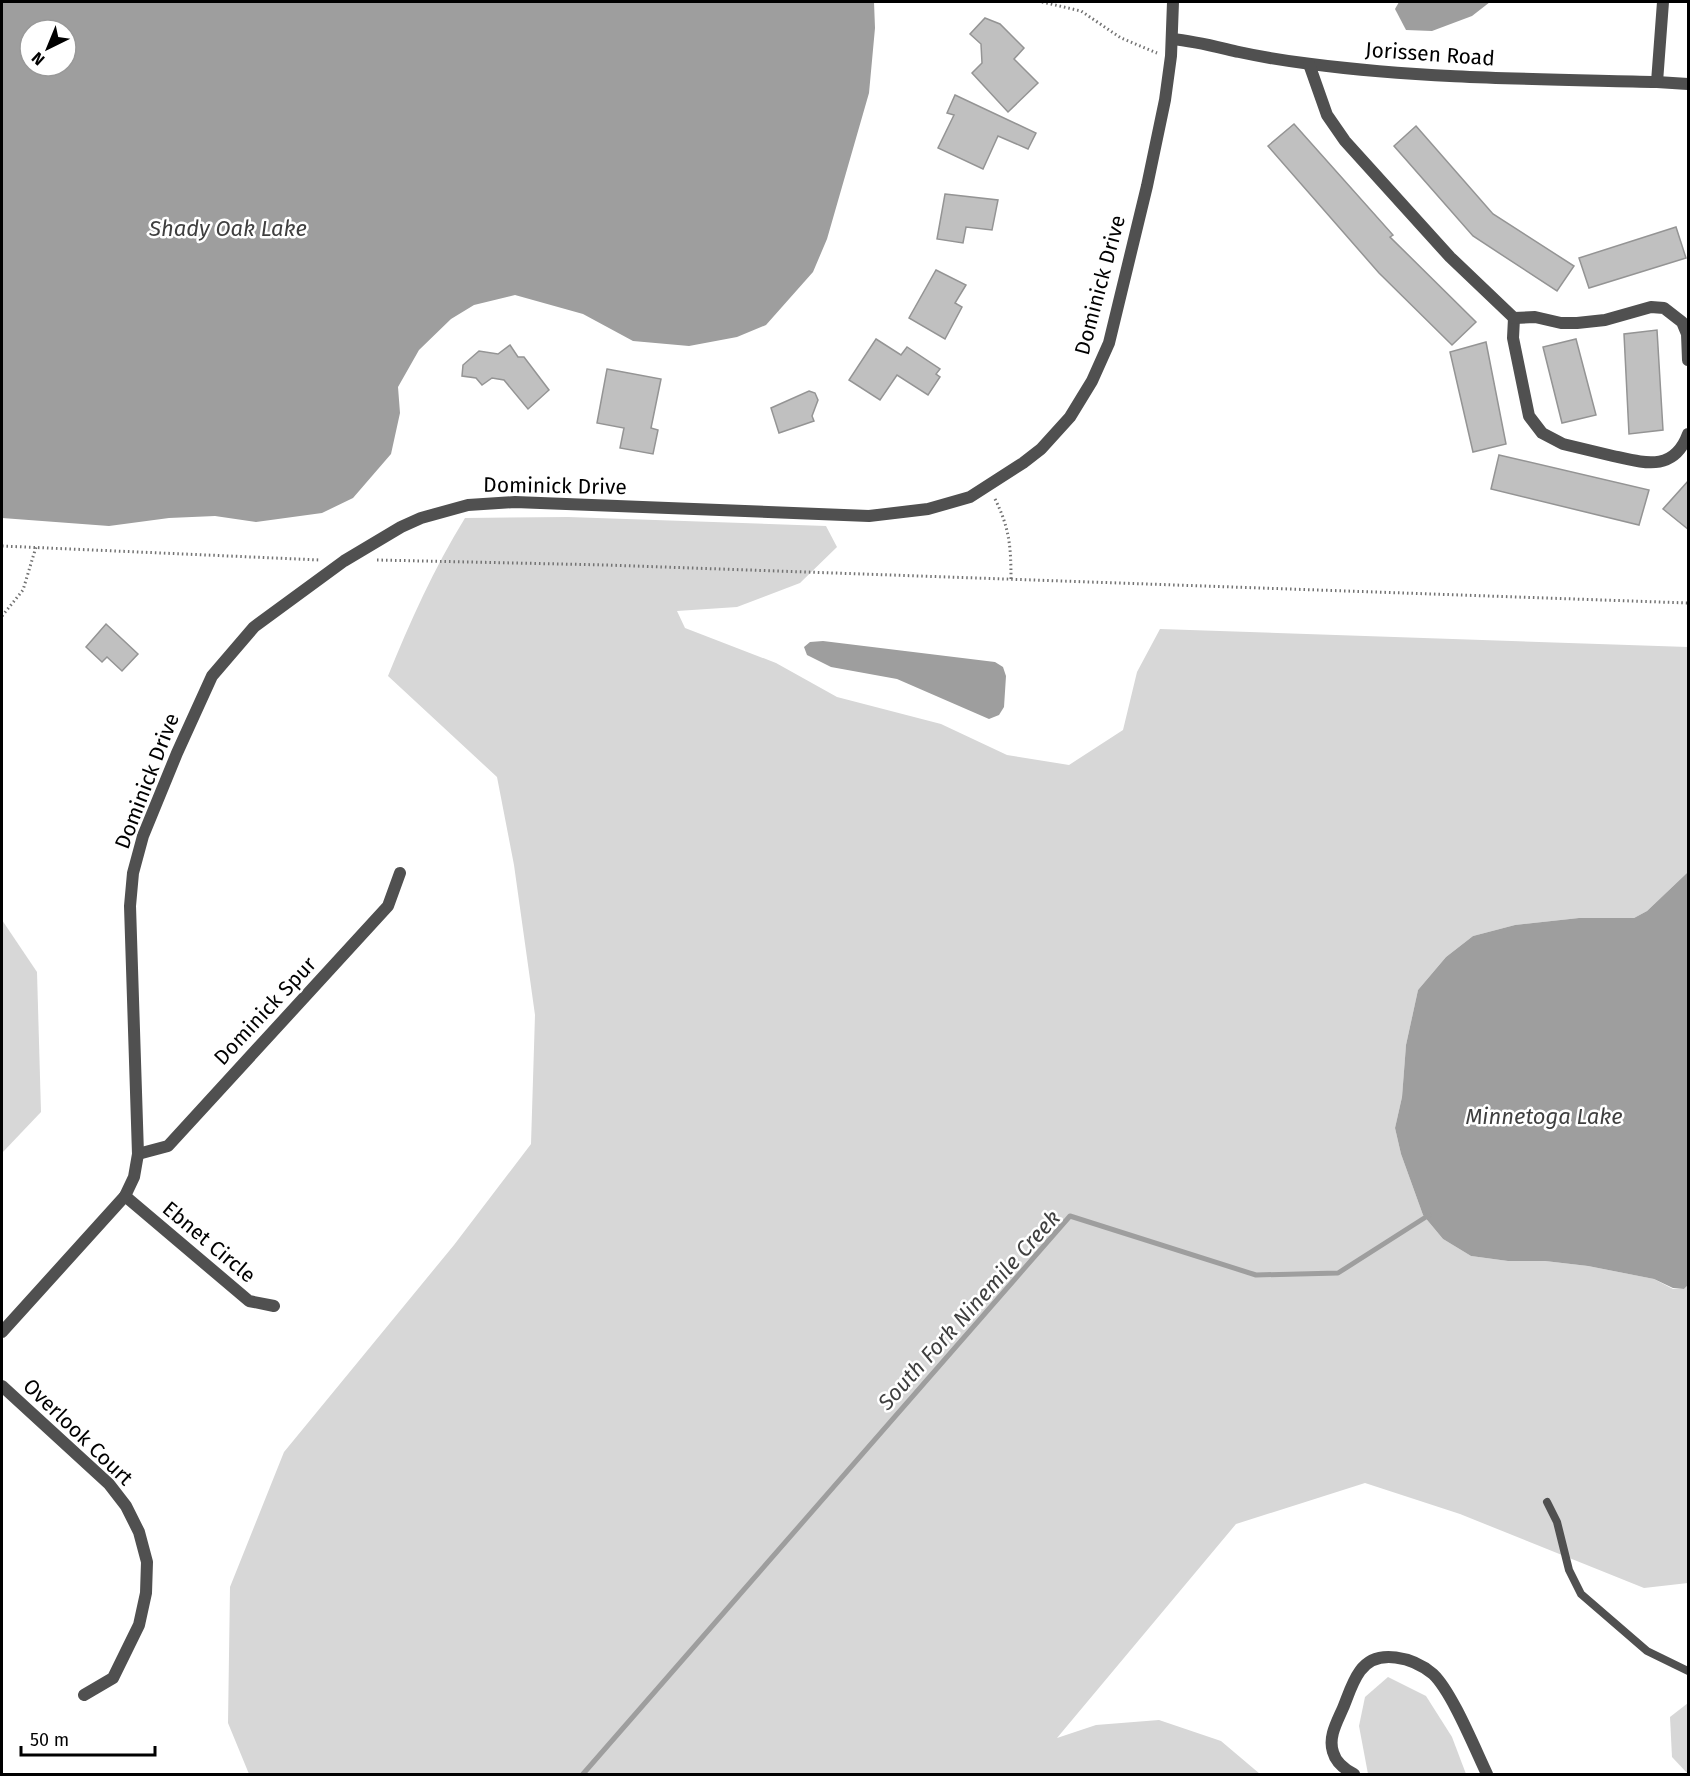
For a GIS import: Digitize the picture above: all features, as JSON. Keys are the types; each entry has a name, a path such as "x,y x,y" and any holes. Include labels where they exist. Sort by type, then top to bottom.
{"street":[{"name":"Dominick Drive","path":"2,1332 124,1196 134,1177 138,1154 130,906 133,873 143,836 212,675 255,627 344,561 401,527 421,518 468,505 515,502 869,516 928,509 970,497 987,487 1041,449 1070,417 1092,381 1109,343 1170,71 1173,2"},
{"path":"1658,82 1663,2"},
{"name":"Jorissen Road","path":"1172,39 1309,64 1448,77 1689,84"},
{"path":"1309,64 1328,115 1345,141 1450,257 1514,318 1535,317 1561,323 1577,323 1605,320 1652,307 1664,308 1673,314 1687,334 1689,360"},
{"path":"1514,318 1513,338 1530,416 1542,433 1552,440 1648,464 1669,459 1678,451 1689,434"},
{"name":"Dominick Spur","path":"138,1154 168,1146 388,906 400,873"},
{"name":"Ebnet Circle","path":"124,1196 249,1301 274,1306"},
{"name":"Overlook Court","path":"2,1386 109,1484 126,1506 140,1532 147,1562 146,1593 139,1625 113,1678 84,1695"},
{"path":"1354,1774 1337,1762 1332,1750 1331,1736 1361,1669 1372,1661 1386,1656 1418,1664 1434,1675 1447,1692 1487,1774"}],"lane":[{"path":"1547,1502 1557,1522 1569,1570 1581,1594 1647,1651 1689,1671"}],"path":[{"path":"1042,2 1081,12 1132,44 1157,53"},
{"path":"995,499 1009,534 1011,581"},
{"path":"2,546 344,561"},
{"path":"2,616 23,590 36,547"},
{"path":"371,560 606,565 1689,603"}],"shaded area":[{"path":"568,517 826,526 837,547 800,583 737,607 677,611 685,628 776,663 837,697 941,724 1007,755 1069,765 1123,730 1137,672 1160,629 1688,647 1688,872 1647,911 1634,918 1579,918 1515,925 1473,936 1446,957 1418,990 1406,1045 1402,1097 1395,1128 1401,1154 1423,1215 1443,1239 1471,1256 1508,1261 1545,1261 1588,1266 1654,1279 1673,1289 1684,1289 1688,1285 1688,1583 1644,1588 1460,1514 1365,1483 1236,1524 1057,1738 1096,1725 1159,1720 1221,1741 1260,1774 249,1774 228,1723 230,1587 284,1452 454,1245 531,1144 535,1015 514,865 497,777 388,676 423,596 465,518"},
{"path":"2,920 37,972 41,1112 2,1153"},
{"path":"1388,1677 1426,1696 1452,1737 1466,1774 1368,1774 1359,1726 1365,1697"},
{"path":"1688,1703 1688,1774 1672,1757 1670,1717"}],"water":[{"name":"Shady Oak Lake","path":"2,2 874,2 875,28 869,93 827,239 813,272 766,325 737,337 689,346 633,341 583,314 515,295 474,305 451,319 419,350 398,387 400,413 391,454 353,498 322,513 256,522 215,516 169,518 109,526 2,518"},
{"path":"1399,2 1490,2 1472,16 1432,31 1406,30 1395,9"},
{"path":"823,641 995,662 1003,667 1006,676 1004,707 999,715 989,719 897,679 831,667 807,655 804,647 810,642"},
{"name":"Minnetoga Lake","path":"1688,872 1688,1285 1684,1289 1673,1288 1654,1279 1588,1266 1545,1261 1508,1261 1471,1256 1443,1239 1423,1215 1401,1154 1395,1128 1402,1097 1406,1045 1418,990 1446,957 1473,936 1515,925 1579,918 1634,918 1647,911"}],"building":[{"path":"985,18 1000,24 1024,48 1014,59 1038,83 1008,112 972,73 982,63 981,44 970,34"},
{"path":"955,95 1036,133 1028,149 998,136 983,169 938,148 954,115 947,113"},
{"path":"1294,124 1393,235 1390,237 1476,322 1452,345 1379,273 1268,146"},
{"path":"1416,126 1493,214 1574,266 1557,291 1473,236 1394,146"},
{"path":"945,194 998,200 992,230 966,227 963,243 937,239"},
{"path":"1676,227 1686,258 1589,288 1579,258"},
{"path":"936,270 966,285 955,303 962,307 945,339 909,318"},
{"path":"1657,330 1663,430 1629,434 1624,334"},
{"path":"876,339 901,355 907,347 940,369 936,374 940,377 928,395 897,375 880,400 849,380"},
{"path":"1576,339 1596,415 1562,423 1543,347"},
{"path":"1486,342 1506,444 1473,452 1450,352"},
{"path":"510,345 518,357 524,357 549,390 528,409 504,380 492,378 482,385 476,378 462,376 463,365 479,351 498,354"},
{"path":"607,369 661,379 651,428 658,430 653,454 620,448 624,428 597,423"},
{"path":"809,391 815,393 818,400 812,416 814,421 779,433 771,408"},
{"path":"1499,455 1649,490 1639,525 1491,489"},
{"path":"1689,480 1689,530 1663,509"},
{"path":"106,624 138,654 122,671 107,657 102,662 86,647"}],"waterway":[{"name":"South Fork Ninemile Creek","path":"583,1774 1070,1216 1256,1275 1338,1273 1429,1215"}]}
